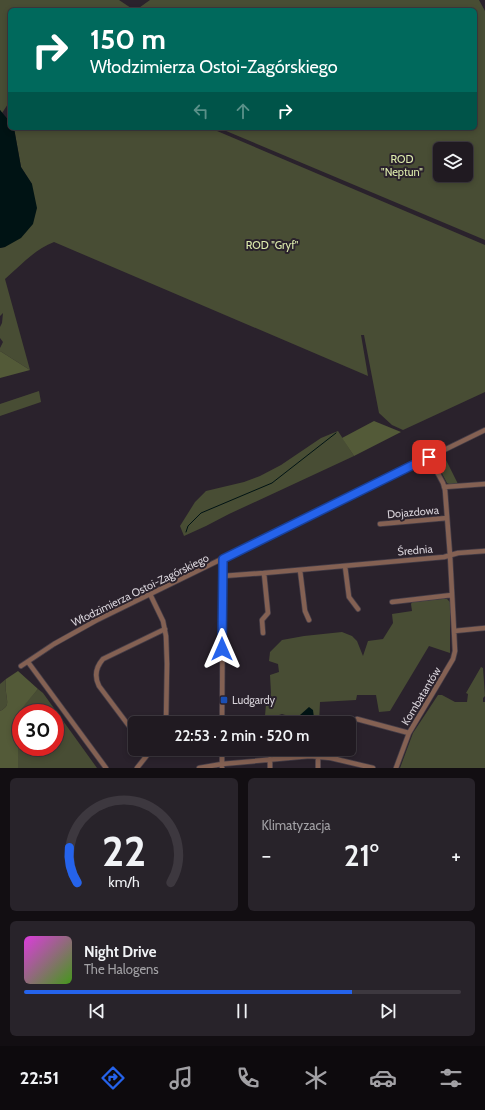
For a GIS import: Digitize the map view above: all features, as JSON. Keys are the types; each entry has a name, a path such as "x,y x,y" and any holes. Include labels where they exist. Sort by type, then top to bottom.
{"street":[{"name":"Włodzimierza Ostoi-Zagórskiego","path":"21,666 54,644 97,620 485,430"},
{"name":"Dojazdowa","path":"429,457 444,487 450,555 454,631"},
{"path":"444,487 485,484"},
{"name":"Dojazdowa","path":"380,524 447,518"},
{"name":"Średnia","path":"222,576 444,557 458,553 485,551"},
{"path":"222,716 223,559"},
{"path":"345,566 349,597 358,609"},
{"path":"300,570 305,611 309,620"},
{"path":"263,633 262,620 268,614 264,573"},
{"path":"150,594 165,629 167,640 168,664 166,716"},
{"path":"392,602 452,595"},
{"path":"454,631 485,628"},
{"path":"128,725 99,686 96,680 96,671 104,659 165,629"},
{"name":"Kombatantów","path":"396,768 409,733 453,659 455,648 454,631"},
{"path":"28,662 106,768"},
{"path":"357,719 409,733"},
{"path":"140,767 146,756"},
{"path":"199,768 299,756"},
{"path":"318,768 318,756 373,768"},
{"path":"270,759 270,768"}],"green space":[{"path":"0,0 119,0 131,8 8,8 8,104 2,113 0,110"},
{"name":"ROD \"Neptun\"","path":"150,0 479,0 485,11 485,240 224,130 477,130 477,8 139,8"},
{"name":"ROD \"Gryf\"","path":"14,130 215,130 485,245 485,392 403,430 392,425 379,413 364,335 361,335 368,376 54,242 34,253 5,279 30,370 0,351 3,342 0,338 0,327 3,313 0,316 0,248 5,247 32,184 21,167"},
{"path":"0,351 30,370 0,378"},
{"path":"39,391 41,402 0,416 0,404"},
{"path":"374,421 401,432 354,456 342,438"},
{"path":"338,431 354,456 184,536 180,526 195,502 206,491 244,482 260,476 281,465 321,438"},
{"path":"443,454 458,484 447,483 436,462 437,458"},
{"path":"447,599 450,602 450,653 429,646 390,711 379,712 376,695 357,695 356,700 320,702 319,716 289,716 282,714 276,716 265,716 266,704 271,693 270,675 279,672 278,664 269,661 270,652 282,640 342,632 352,636 357,641 363,656 368,641 383,639 393,623 392,614 412,611 412,602"},
{"path":"481,667 483,668 485,696 483,698 483,702 485,702 485,768 400,768 413,733 438,695 442,695 455,702 467,702 468,694 466,693"},
{"path":"18,671 38,689 26,704 12,704 12,756 18,756 18,768 0,768 0,711 7,705 6,679"},
{"path":"6,679 7,705 0,711 0,684"},
{"path":"38,689 51,704 25,704"},
{"path":"64,722 97,768 18,768 18,756 64,756"}],"shaded area":[{"path":"0,110 8,120 8,130 14,130 21,167 32,184 37,208 33,224 21,238 5,247 0,248"},
{"path":"309,707 313,710 314,716 296,716 300,715"}],"waterway":[{"path":"186,532 188,526 201,513 272,483 336,433"}],"place":[{"name":"Ludgardy","path":"224,700"}],"route":[{"path":"222,649 223,559 429,457"}]}
